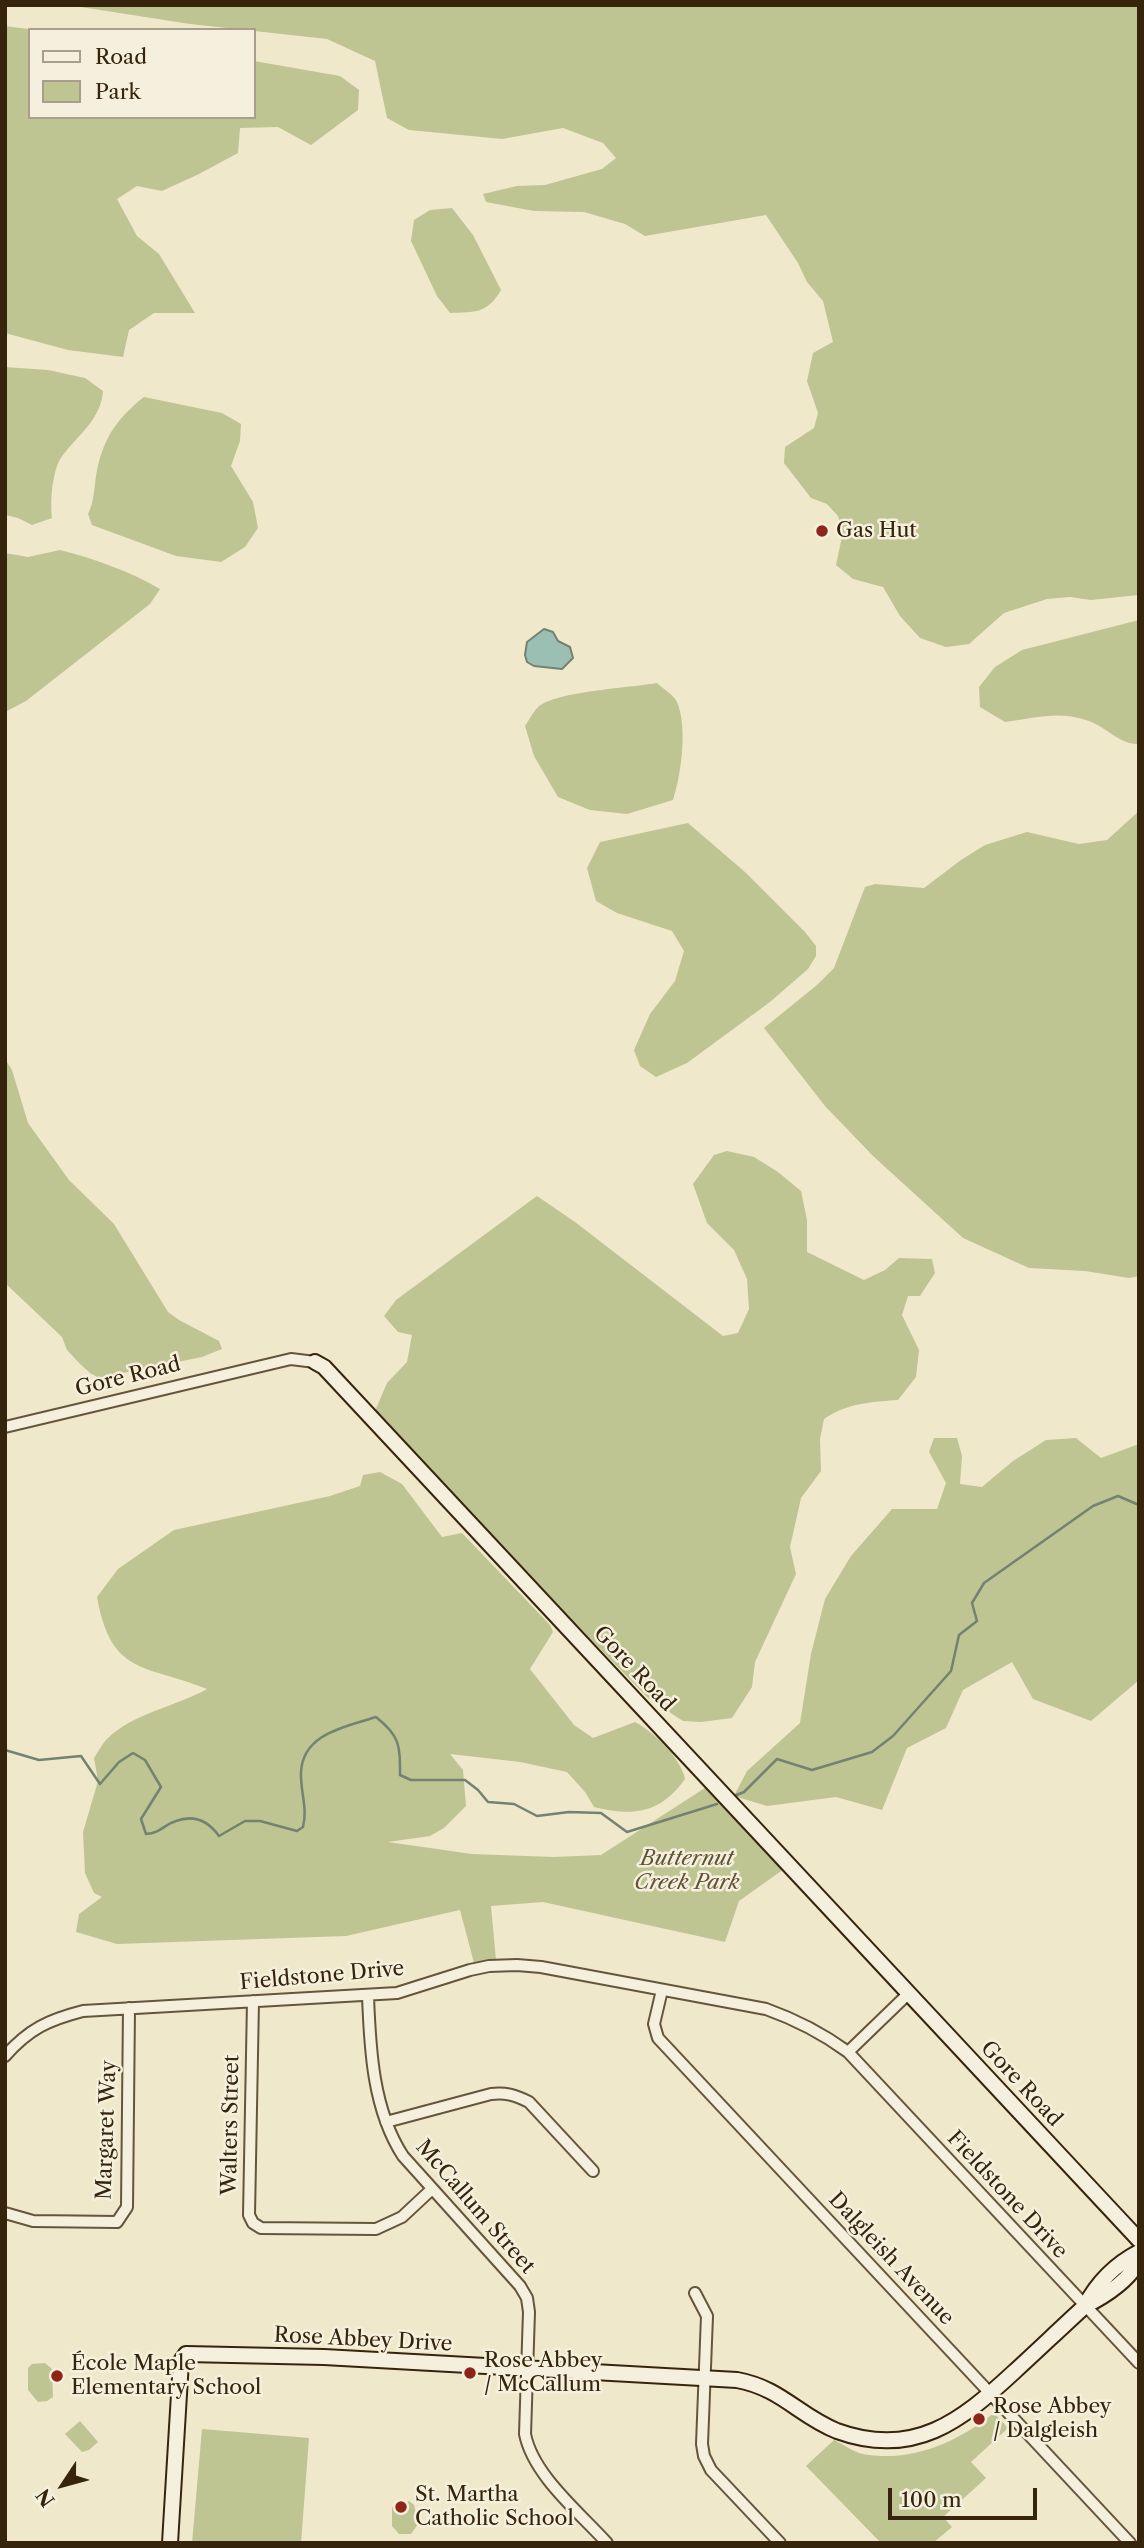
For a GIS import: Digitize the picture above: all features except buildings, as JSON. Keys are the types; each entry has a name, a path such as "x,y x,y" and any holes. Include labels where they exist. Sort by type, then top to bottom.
{"street":[{"name":"Gore Road","path":"5,1427 291,1359 315,1362 324,1367 1139,2240"},
{"name":"Fieldstone Drive","path":"5,2056 22,2037 39,2026 83,2011 397,1993 489,1966 541,1967 766,2010 794,2019 822,2033 848,2052 1139,2363"},
{"name":"Dalgleish Avenue","path":"662,1990 654,2024 658,2038 1130,2543"},
{"path":"848,2052 908,1994"},
{"name":"McCallum Street","path":"368,1996 377,2095 393,2141 402,2156 520,2286 527,2298 530,2312 525,2434 533,2460 607,2543"},
{"name":"Walters Street","path":"253,2001 249,2215 253,2223 261,2228 376,2229 402,2217 432,2189"},
{"name":"Margaret Way","path":"5,2213 33,2221 117,2222 127,2207 129,2008"},
{"path":"386,2122 503,2092 528,2102 593,2171"},
{"name":"Rose Abbey Drive","path":"1085,2306 1095,2287 1126,2258 1139,2252"},
{"name":"Rose Abbey Drive","path":"170,2543 181,2361 187,2354 324,2357 704,2378 758,2384 827,2427 850,2435 890,2440 934,2432 964,2416 1085,2306 1104,2297 1139,2261"},
{"path":"695,2293 707,2316 702,2444 704,2456 711,2470 780,2543"}],"green space":[{"path":"68,5 1139,5 1139,595 1091,600 1070,597 1047,599 1004,613 969,644 946,647 920,638 900,616 883,587 853,579 836,565 843,532 838,516 827,504 811,498 784,463 785,447 814,428 818,413 807,381 813,353 833,342 823,301 807,282 798,263 766,215 645,236 625,224 584,212 534,211 486,202 483,194 517,186 545,185 602,169 616,158 603,143 563,128 502,139 409,130 387,118 375,61 327,39 256,31 256,28 190,24"},
{"path":"5,26 28,29 28,119 256,119 256,61 340,76 359,90 358,110 311,145 278,127 240,128 238,153 162,191 137,186 117,199 137,236 159,254 195,313 154,313 129,330 123,357 68,350 5,333"},
{"path":"452,208 473,235 501,290 491,304 473,312 450,313 437,296 411,241 414,220 430,210"},
{"path":"5,367 48,370 85,378 103,391 94,418 63,455 56,468 51,503 52,518 32,525 5,515"},
{"path":"144,397 222,413 241,424 240,441 231,466 253,502 258,528 245,547 221,562 176,556 92,525 88,514 106,441 118,422"},
{"path":"60,550 111,566 160,589 150,604 26,701 5,712 5,553 28,557"},
{"path":"1139,620 1139,744 1126,742 1095,724 1078,718 1047,716 1005,722 980,707 979,687 995,667 1022,650"},
{"path":"657,683 676,699 682,725 681,765 673,800 627,814 590,810 558,797 534,756 525,726 536,709 561,697"},
{"path":"1139,811 1139,1276 1129,1278 1085,1271 1029,1268 963,1238 873,1156 825,1106 764,1028 834,968 865,887 875,884 924,888 985,845 1027,832 1079,844 1107,840"},
{"path":"688,823 745,872 805,932 816,946 816,956 808,969 770,1002 687,1063 656,1077 640,1066 634,1050 650,1014 675,981 684,951 672,931 617,913 596,901 587,868 600,842"},
{"path":"5,1059 12,1070 28,1123 69,1180 114,1224 168,1312 219,1341 222,1349 202,1357 99,1378 80,1364 67,1350 62,1337 5,1283"},
{"path":"727,1151 754,1157 801,1191 807,1220 807,1252 864,1280 885,1270 899,1258 932,1259 935,1273 920,1296 908,1296 902,1315 919,1350 916,1377 898,1400 850,1406 824,1419 820,1439 821,1471 801,1498 790,1547 796,1574 755,1662 752,1687 732,1718 683,1721 648,1698 523,1570 375,1411 387,1383 407,1362 412,1335 398,1332 384,1316 396,1300 537,1196 723,1336 738,1333 749,1309 747,1279 734,1250 707,1223 693,1184 714,1155"},
{"path":"934,1438 957,1438 962,1456 960,1484 982,1487 1013,1461 1046,1440 1076,1438 1101,1458 1139,1444 1139,1680 1091,1721 1033,1699 1012,1662 963,1690 946,1728 907,1748 882,1810 836,1797 767,1806 734,1796 747,1771 800,1723 811,1654 825,1599 851,1556 892,1509 937,1509 946,1483 929,1452"},
{"name":"Butternut Creek Park","path":"380,1472 402,1484 442,1537 462,1533 550,1625 553,1632 530,1669 574,1725 593,1738 635,1722 666,1746 685,1779 666,1799 656,1805 645,1810 621,1812 594,1807 567,1772 520,1762 450,1754 463,1770 466,1806 444,1828 430,1836 388,1842 472,1854 554,1857 601,1855 708,1786 784,1869 739,1901 725,1942 543,1902 491,1906 496,1960 474,1963 460,1910 346,1936 117,1944 76,1932 79,1914 102,1897 94,1893 85,1873 83,1832 98,1781 94,1758 117,1730 142,1716 207,1689 149,1670 122,1654 111,1641 103,1623 97,1597 118,1569 174,1530 330,1496 360,1486 363,1475"},
{"path":"45,2363 52,2369 53,2397 38,2402 28,2390 28,2368 32,2364"},
{"path":"994,2413 1008,2428 971,2462 986,2478 943,2517 952,2527 933,2543 881,2543 806,2466 834,2440 863,2454 881,2456 916,2453 965,2433"},
{"path":"80,2421 98,2442 82,2452 65,2434"},
{"path":"202,2429 309,2438 301,2543 192,2543"},
{"path":"409,2501 414,2505 418,2524 411,2534 399,2534 392,2526 392,2507"}],"water":[{"path":"544,629 553,632 558,641 570,647 573,658 562,669 534,666 527,662 527,642"}],"waterway":[{"path":"734,1796 744,1792 777,1759 812,1770 872,1752 893,1736 951,1671 959,1635 977,1621 972,1603 984,1583 1093,1506 1118,1496 1139,1505"},
{"path":"5,1750 39,1760 81,1756 100,1784 119,1762 133,1753 145,1760 161,1787 141,1819 146,1834 189,1818 206,1823 219,1836 245,1821 260,1821 297,1831 303,1827 301,1772 309,1748 328,1734 376,1717 390,1730 397,1742 400,1775 411,1780 465,1780 488,1802 514,1804 537,1816 569,1812 601,1813 627,1832 717,1804"}],"place":[{"name":"Gas Hut","path":"822,531"},
{"name":"Rose Abbey / McCallum","path":"470,2373"},
{"name":"École Maple Elementary School","path":"57,2376"},
{"name":"Rose Abbey / Dalgleish","path":"979,2419"},
{"name":"St. Martha Catholic School","path":"401,2507"}]}
